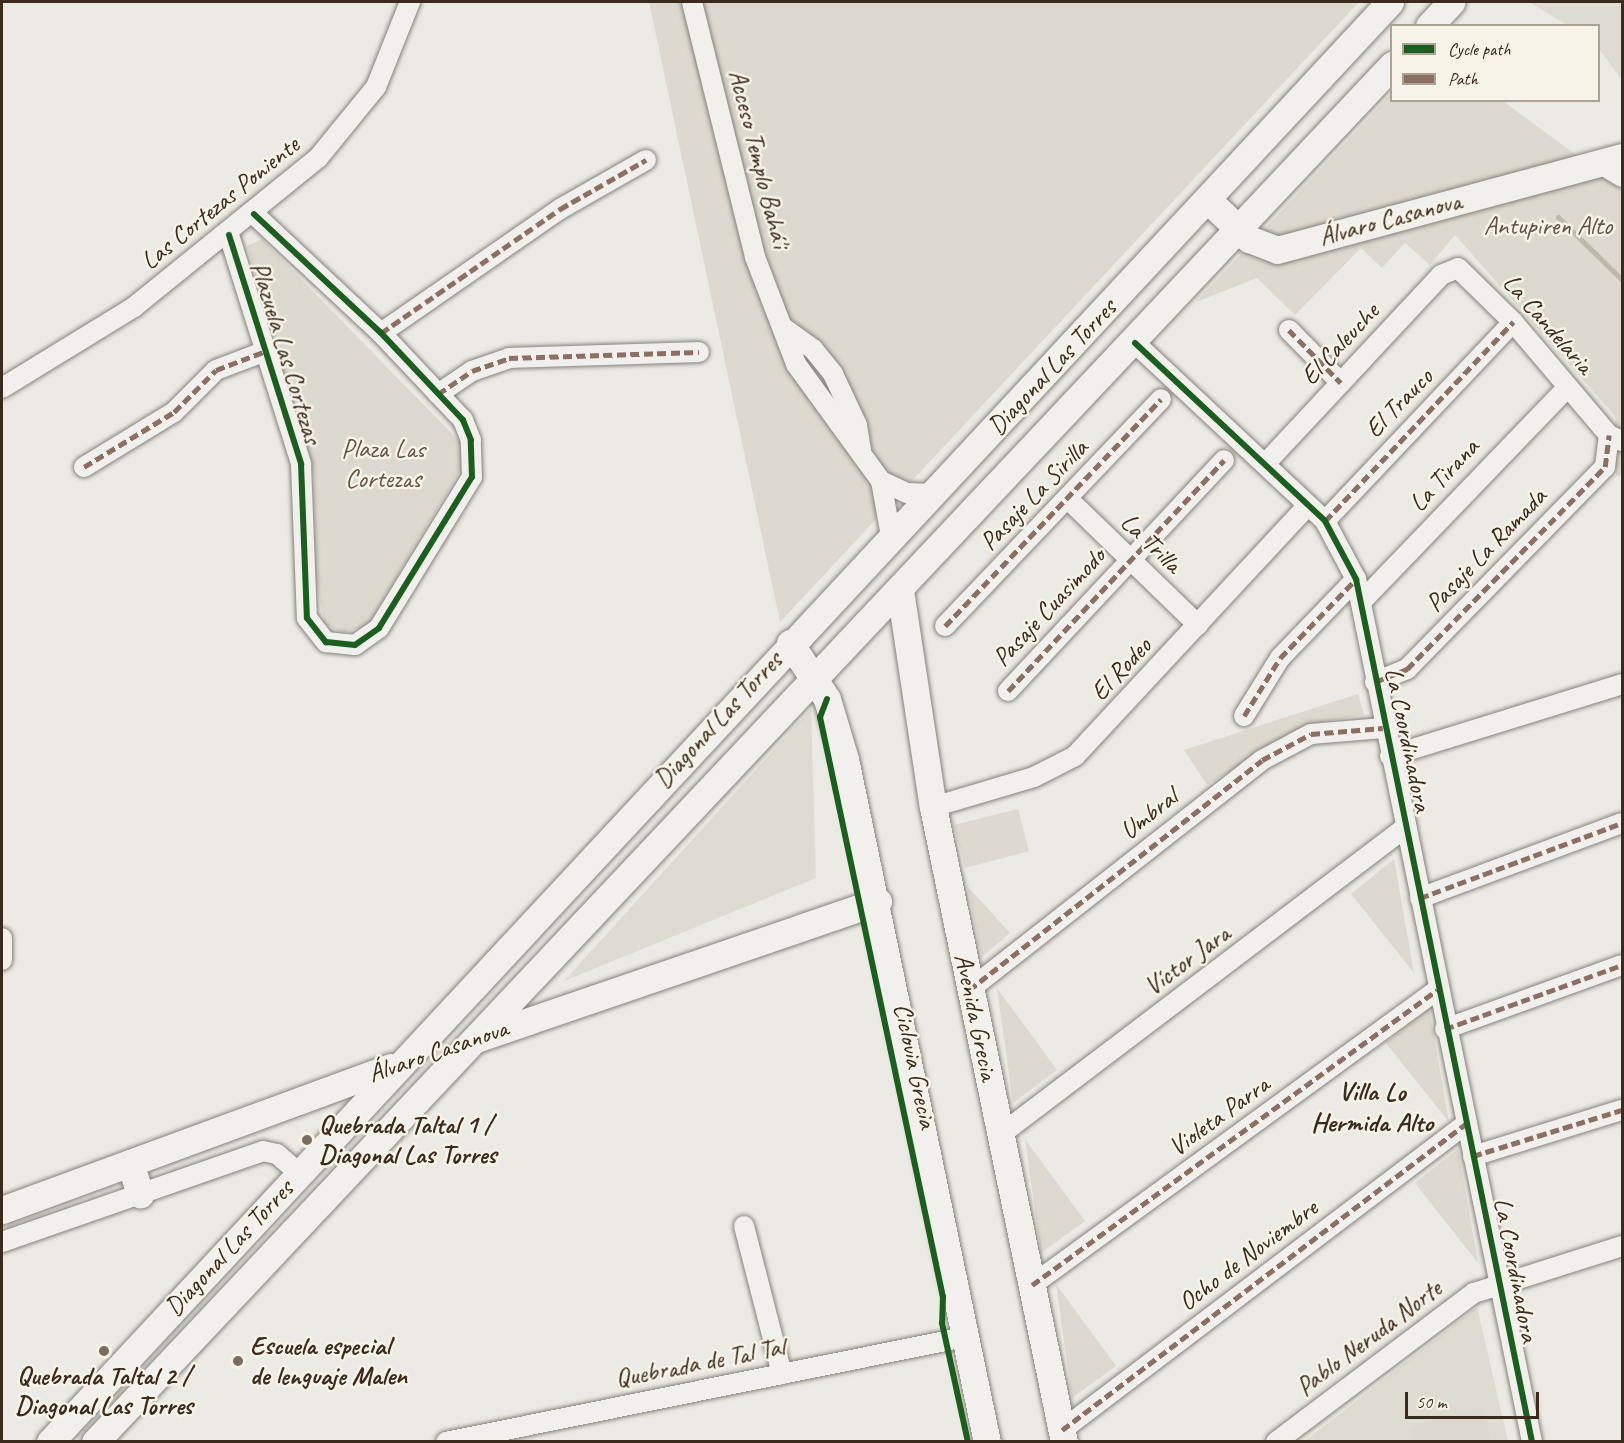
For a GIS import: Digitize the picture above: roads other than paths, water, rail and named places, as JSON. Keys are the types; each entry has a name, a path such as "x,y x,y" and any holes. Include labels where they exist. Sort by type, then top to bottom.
{"main road":[{"name":"Diagonal Las Torres","path":"50,1442 397,1064 790,643 934,494 1390,2"},
{"path":"1431,24 1451,2"},
{"name":"Diagonal Las Torres","path":"96,1441 472,1040 1135,343 1238,228 1390,67"},
{"name":"Álvaro Casanova","path":"1208,200 1262,247 1276,250 1611,160"},
{"name":"Avenida Grecia","path":"900,590 933,807 1063,1436"},
{"path":"790,643 832,714 878,901 987,1442"},
{"name":"Álvaro Casanova","path":"2,1210 397,1064 878,901"},
{"path":"130,1163 140,1194"}],"street":[{"name":"Las Cortezas Poniente","path":"2,388 134,307 254,214 347,128 376,87 410,2"},
{"name":"Acceso Templo Bahá'i","path":"692,2 742,217 802,374 881,481 891,536"},
{"path":"381,333 560,209 646,160"},
{"path":"1611,160 1623,177"},
{"name":"Plazuela Las Cortezas","path":"229,235 301,464 307,618 320,637 335,645 355,645 372,635 472,477 468,430 381,333 254,214"},
{"name":"La Candelaria","path":"1458,268 1513,322 1568,387 1616,438"},
{"name":"El Caleuche","path":"1265,464 1441,275 1458,268"},
{"name":"El Trauco","path":"1325,521 1513,322"},
{"path":"1289,330 1341,383"},
{"name":"La Coordinadora","path":"1135,343 1325,521 1356,579 1383,728 1406,828 1445,1029 1467,1123 1497,1285 1532,1442"},
{"path":"84,467 118,442 161,422 216,370 266,351"},
{"path":"438,394 472,371 509,358 699,352"},
{"name":"La Tirana","path":"1360,602 1568,387"},
{"name":"Pasaje La Sirilla","path":"945,626 1161,399"},
{"name":"Pasaje La Ramada","path":"1375,682 1407,669 1605,467 1616,438"},
{"name":"Pasaje Cuasimodo","path":"1008,691 1224,459"},
{"path":"881,481 908,493 934,494"},
{"name":"La Trilla","path":"1068,499 1198,625"},
{"name":"El Rodeo","path":"933,807 1061,766 1198,625 1307,506"},
{"path":"1244,716 1280,658 1356,579"},
{"path":"1390,756 1623,684"},
{"name":"Umbral","path":"969,990 1262,760 1311,734 1383,728"},
{"path":"1420,898 1623,823"},
{"name":"Víctor Jara","path":"1000,1135 1406,828"},
{"path":"2,938 2,960"},
{"path":"1445,1029 1623,966"},
{"name":"Violeta Parra","path":"1032,1285 1437,990"},
{"path":"1473,1156 1623,1110"},
{"name":"Ocho de Noviembre","path":"1063,1436 1467,1123"},
{"path":"2,1242 263,1151 277,1154 298,1172"},
{"path":"744,1226 782,1374"},
{"name":"Pablo Neruda Norte","path":"1276,1442 1474,1293 1623,1246"},
{"name":"Quebrada de Tal Tal","path":"446,1442 965,1337"},
{"path":"73,1417 96,1441"}],"waterway":[{"path":"1558,217 1622,280"}],"place":[{"name":"Quebrada Taltal 1 / Diagonal Las Torres","path":"307,1140"},
{"name":"Quebrada Taltal 2 / Diagonal Las Torres","path":"104,1351"},
{"name":"Escuela especial de lenguaje Malen","path":"238,1361"}],"district":[{"name":"Villa Lo Hermida Alto","path":"1372,1106"}],"park label":[{"name":"Antupiren Alto","path":"1548,226"},
{"name":"Plaza Las Cortezas","path":"383,464"}]}
